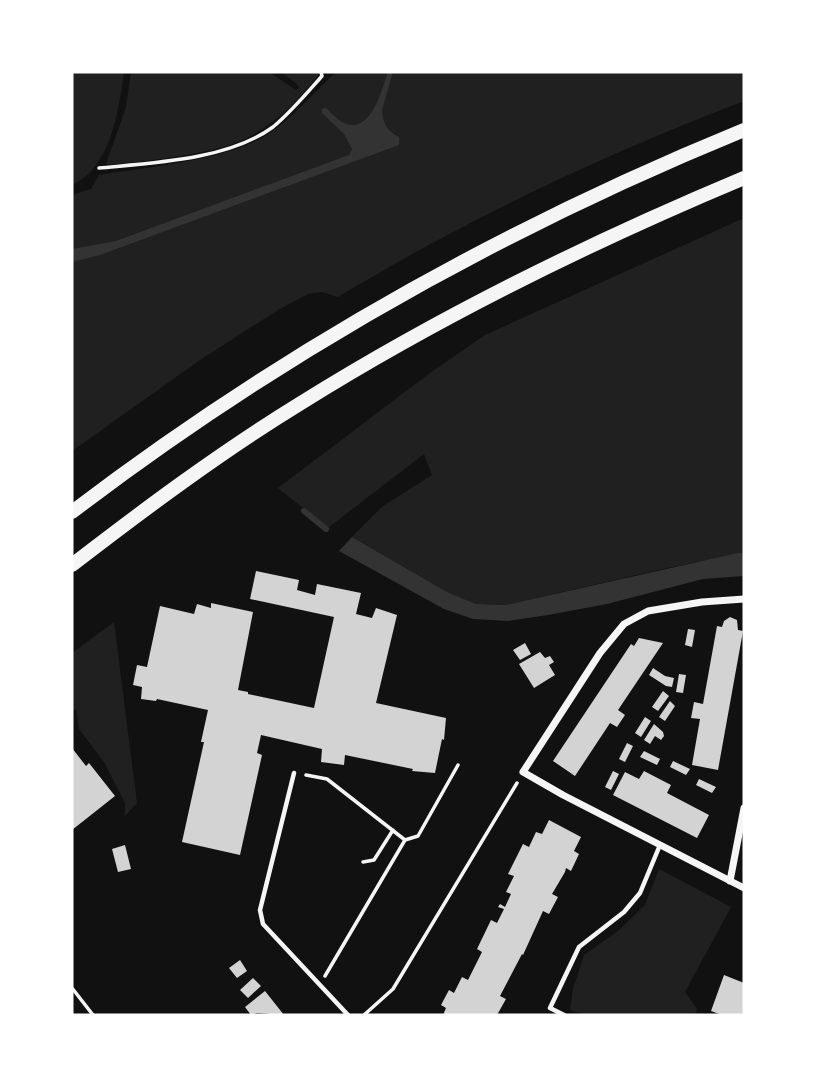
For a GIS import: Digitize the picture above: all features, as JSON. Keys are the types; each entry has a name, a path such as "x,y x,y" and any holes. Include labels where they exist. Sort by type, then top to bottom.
{"highway":[{"path":"72,512 139,461 253,384 362,317 475,253 583,199 744,130"},
{"path":"72,565 159,498 298,404 387,351 575,253 744,178"}],"street":[{"path":"744,599 702,602 648,611 624,624 600,653 523,772 744,888"},
{"path":"730,881 744,808"}],"lane":[{"path":"293,773 260,910 263,924 348,1015"},
{"path":"564,1015 550,1008 579,947 624,912 640,893 660,845"}],"path":[{"path":"99,168 203,155 243,143 271,128 295,107 323,73"},
{"path":"320,985 405,839 418,836 458,765"},
{"path":"364,1015 393,989 523,772"},
{"path":"293,773 327,779 405,839"},
{"path":"363,862 374,860 393,830"},
{"path":"72,988 93,1015"}],"shaded area":[{"path":"72,72 124,72 116,120 104,152 85,177 72,185"},
{"path":"131,72 269,72 296,90 299,88 297,84 281,72 319,74 280,116 238,142 184,155 106,164 126,107"},
{"path":"336,72 744,72 744,101 639,143 537,190 436,241 338,297 322,292 308,294 200,360 72,451 72,195 91,189 99,175 183,162 246,145 283,123"},
{"path":"388,72 393,72 382,110 389,130 399,137 399,145 100,255 72,262 72,249 116,241 349,155 352,149 344,134 322,113 322,109 326,108 344,123 354,125 362,122 374,108"},
{"path":"744,218 744,553 506,605 476,604 447,592 352,537 383,506 432,475 424,454 328,528 278,488 430,373 485,335"},
{"path":"352,537 447,592 476,604 506,605 738,553 744,553 744,576 703,579 607,604 548,615 508,621 473,619 444,609 339,551"},
{"path":"114,622 137,803 125,816 125,803 104,762 79,729 76,710 73,711 72,708 72,653"},
{"path":"659,869 731,907 685,992 697,1009 695,1015 585,1015 570,1010 573,989 584,955 618,931 645,905"}],"building":[{"path":"256,571 299,580 297,590 315,595 317,584 361,593 356,614 372,618 376,608 397,615 376,703 446,718 444,740 442,739 435,773 412,771 413,769 345,755 344,765 321,762 322,749 261,735 257,753 262,755 240,855 182,842 204,742 201,742 208,710 157,699 141,699 142,687 133,685 137,665 147,667 160,606 194,614 197,604 211,608 211,603 253,612 238,690 314,708 334,617 250,599"},
{"path":"730,617 737,620 738,630 743,631 718,770 692,765 700,719 691,718 694,702 703,704 717,626 722,627 724,621"},
{"path":"688,629 695,630 692,647 685,645"},
{"path":"639,638 663,643 618,710 625,715 617,727 610,723 575,776 553,761 631,644 634,646"},
{"path":"525,643 531,654 520,660 513,650"},
{"path":"540,652 545,658 550,656 554,662 549,665 555,675 534,688 519,664"},
{"path":"653,668 674,678 672,687 649,675"},
{"path":"679,674 686,675 683,693 676,692"},
{"path":"663,691 669,696 658,711 652,707"},
{"path":"670,701 675,706 665,721 659,717"},
{"path":"645,717 651,721 641,737 635,733"},
{"path":"654,724 664,736 661,740 655,736 650,744 644,740"},
{"path":"627,743 633,746 625,762 619,759"},
{"path":"72,748 86,766 89,763 115,796 72,830"},
{"path":"644,751 660,759 657,765 640,757"},
{"path":"673,761 690,769 686,775 670,767"},
{"path":"613,771 619,774 611,790 605,787"},
{"path":"644,771 671,785 667,793 709,815 697,838 613,795 625,772 639,779"},
{"path":"699,779 716,787 712,793 696,785"},
{"path":"549,820 581,837 574,851 579,854 571,871 566,868 552,894 558,897 549,914 543,911 500,996 506,999 497,1015 443,1015 446,1008 441,1005 449,990 454,993 462,977 468,980 482,952 477,949 491,920 497,923 504,909 498,907 500,904 505,907 511,894 506,892 514,876 508,874 523,844 529,847 536,832 542,834"},
{"path":"125,845 131,869 118,872 112,849"},
{"path":"240,960 247,971 237,978 229,968"},
{"path":"724,975 744,983 744,1015 722,1015 711,1011"},
{"path":"253,978 261,986 248,998 240,990"},
{"path":"265,991 284,1015 251,1015 245,1007"}],"waterway":[{"path":"304,511 326,529"}]}
